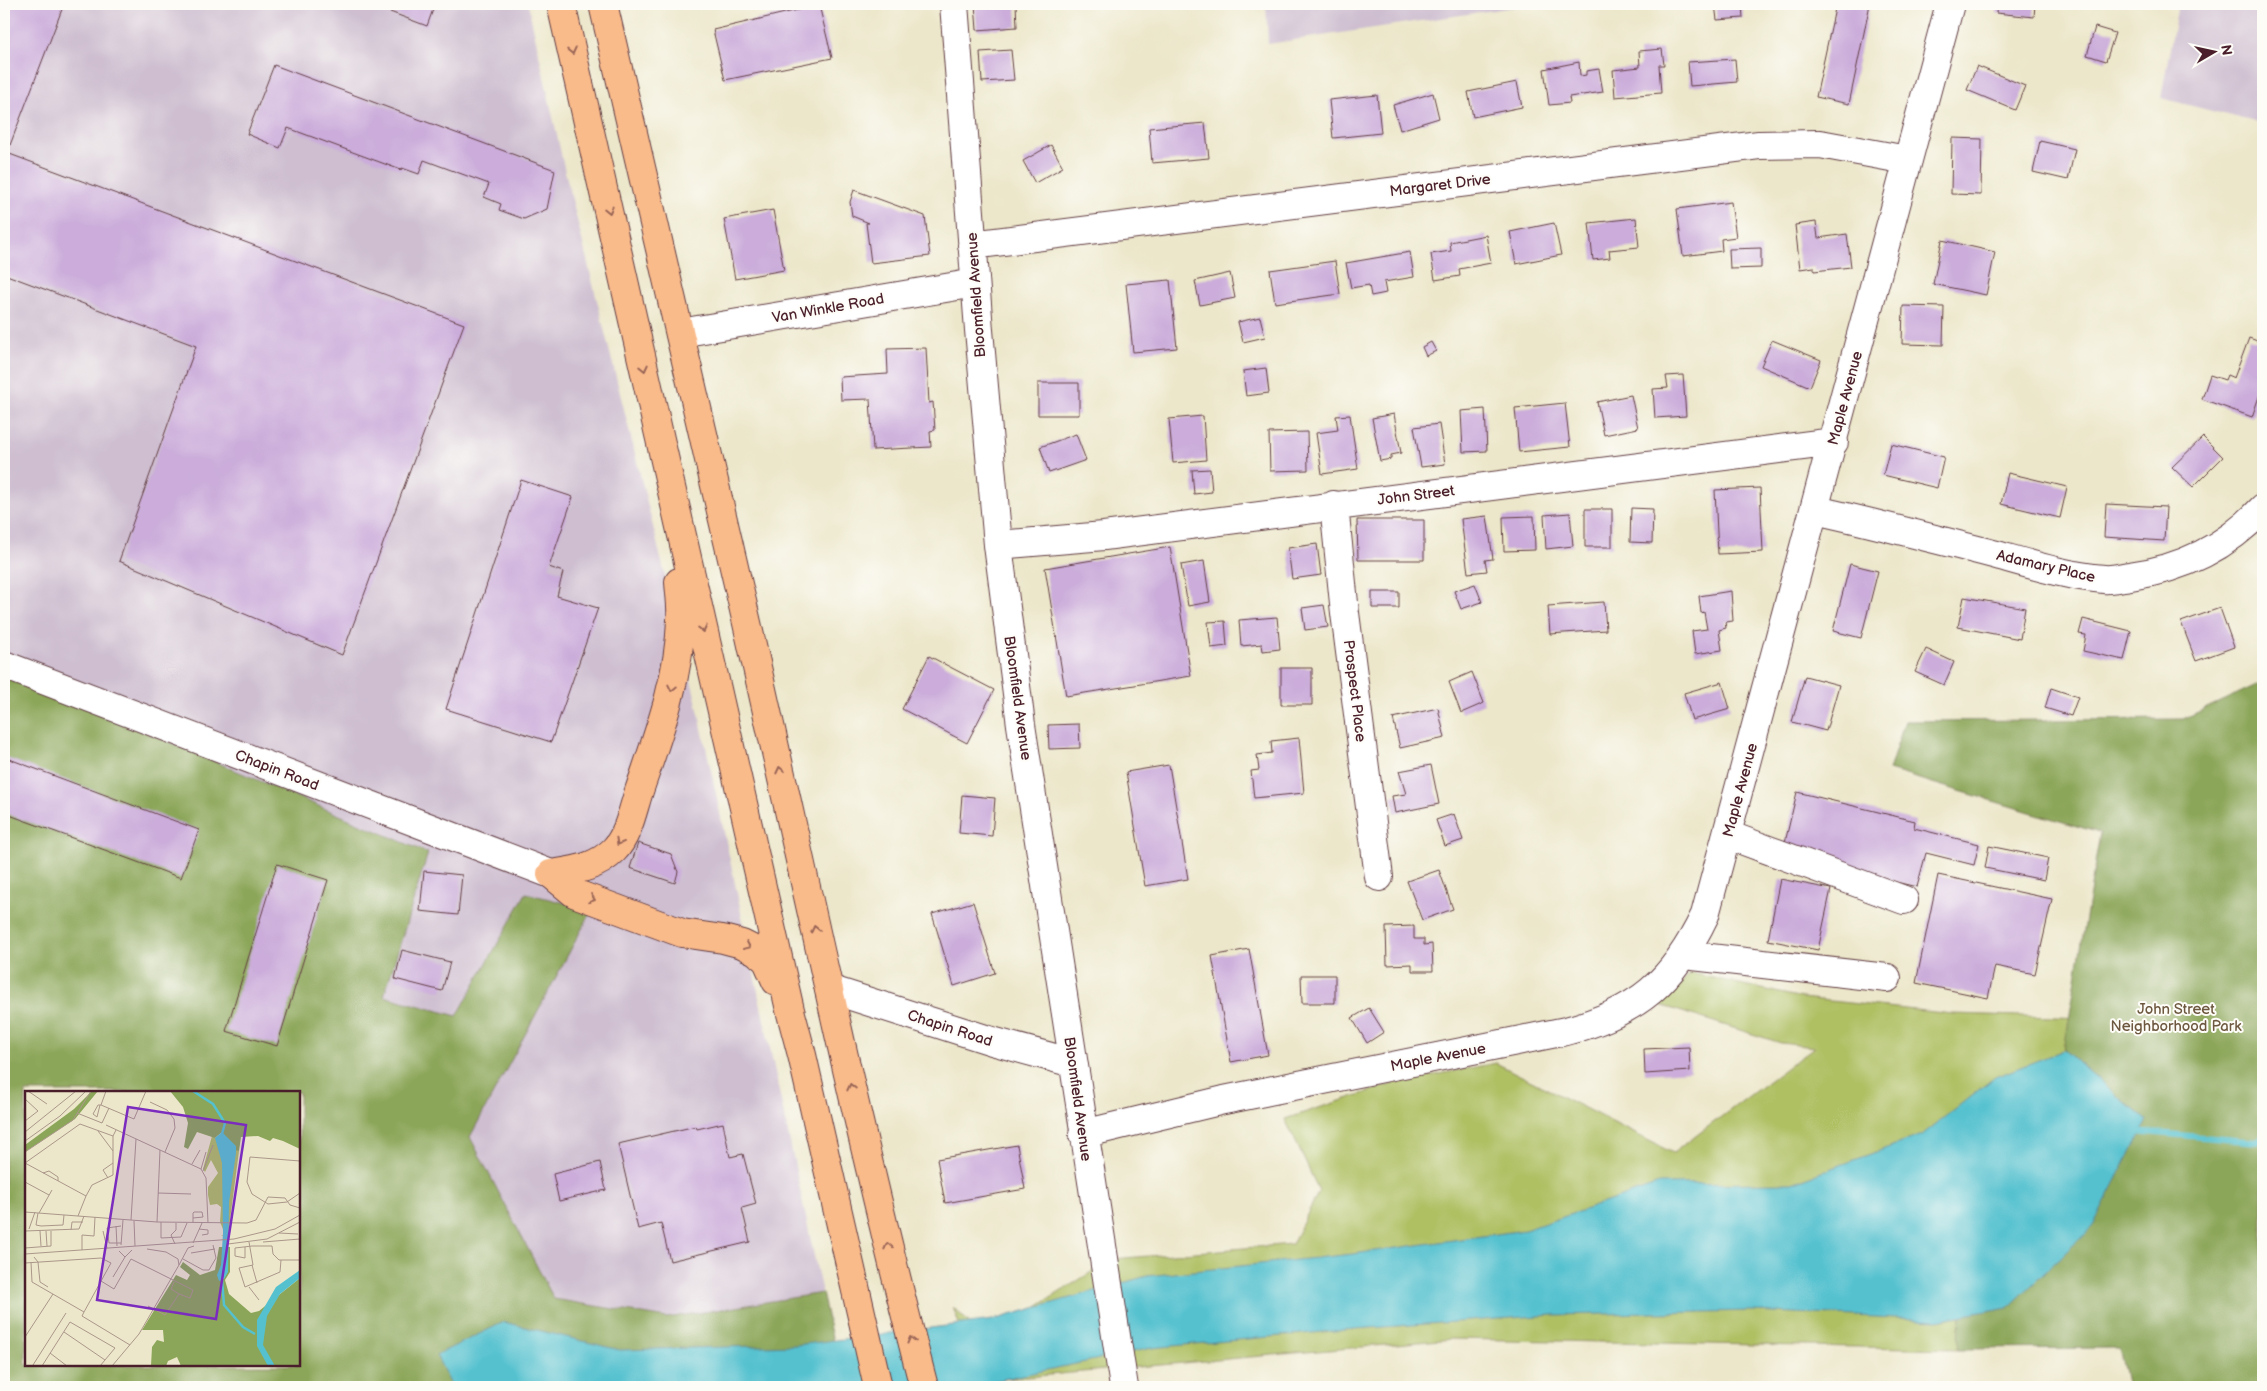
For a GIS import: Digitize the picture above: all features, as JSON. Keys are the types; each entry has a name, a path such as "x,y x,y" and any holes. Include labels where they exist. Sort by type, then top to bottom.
{"highway":[{"path":"561,4 790,1010 878,1387"},
{"path":"603,4 899,1293 924,1387"},
{"path":"551,874 583,869 602,860 616,848 627,827 668,703 678,660 682,618 670,483"},
{"path":"551,874 574,893 682,932 723,939 742,944 756,951 767,961 790,1010"}],"street":[{"name":"Bloomfield Avenue","path":"954,4 975,284 998,545 1021,725 1083,1134 1124,1387"},
{"name":"Maple Avenue","path":"1083,1134 1224,1100 1594,1024 1634,1005 1652,991 1684,954 1705,915 1728,835 1950,4"},
{"name":"Margaret Drive","path":"972,244 1759,145 1820,144 1907,160"},
{"name":"Van Winkle Road","path":"680,333 975,284"},
{"name":"John Street","path":"998,545 1104,536 1834,442"},
{"name":"Prospect Place","path":"1334,505 1345,613 1379,877"},
{"name":"Adamary Place","path":"1815,510 2050,569 2105,579 2142,574 2177,565 2204,554 2229,540 2263,508"},
{"name":"Chapin Road","path":"4,665 551,874"},
{"path":"1728,835 1904,900"},
{"path":"1684,954 1887,978"},
{"name":"Chapin Road","path":"829,989 992,1041 1073,1063"}],"shaded area":[{"path":"4,4 528,4 564,167 696,700 822,1293 667,1318 554,1299 470,1137 592,910 526,893 457,1016 383,996 4,671"},
{"path":"1266,4 1534,4 1268,44"},
{"path":"2178,4 2263,4 2263,124 2161,98"}],"green space":[{"path":"4,671 428,853 384,996 457,1016 526,893 592,910 470,1137 554,1299 667,1318 822,1293 843,1387 4,1387"},
{"name":"John Street Neighborhood Park","path":"2263,682 2263,1387 2128,1387 2119,1348 1958,1349 1968,1243 2146,1121 2064,1050 2100,833 1889,770 1905,721 2183,719"},
{"path":"1691,973 1802,998 1953,1014 2087,1018 2106,1085 1968,1243 1958,1349 1452,1339 993,1380 980,1384 953,1307 986,1339 1112,1259 1292,1244 1319,1191 1285,1119 1398,1082 1496,1063 1673,1153 1814,1047 1781,1043 1660,1005"}],"water":[{"path":"2064,1050 2147,1121 2093,1226 2009,1307 1937,1320 1752,1311 1554,1315 1355,1329 1152,1348 966,1387 452,1387 436,1355 504,1322 620,1350 796,1345 993,1320 1147,1276 1353,1254 1525,1230 1659,1184 1792,1183 1922,1135 1995,1077"}],"building":[{"path":"4,4 64,4 7,153 464,324 342,655 119,561 196,346 4,274"},
{"path":"369,4 435,4 427,26"},
{"path":"975,4 1016,4 1017,27 977,30"},
{"path":"1715,4 1742,4 1743,18 1717,20"},
{"path":"1836,4 1870,4 1849,104 1816,97"},
{"path":"1997,4 2035,4 2034,17 1996,13"},
{"path":"819,5 832,58 725,80 713,30"},
{"path":"2095,27 2115,33 2106,61 2087,55"},
{"path":"1662,49 1664,65 1659,65 1661,93 1615,97 1613,70 1640,67 1639,51"},
{"path":"1011,50 1014,80 982,82 980,52"},
{"path":"1735,59 1737,82 1690,86 1688,62"},
{"path":"1579,62 1580,76 1586,75 1586,71 1599,69 1603,92 1569,97 1570,103 1549,105 1544,69"},
{"path":"274,65 555,170 547,209 524,219 499,210 501,204 484,197 489,184 424,160 419,174 402,168 401,170 288,128 280,148 247,134"},
{"path":"1977,66 2025,86 2015,110 1967,90"},
{"path":"1517,82 1522,107 1473,117 1468,92"},
{"path":"1433,93 1439,118 1400,130 1393,105"},
{"path":"1377,95 1381,133 1333,138 1329,100"},
{"path":"1205,123 1209,158 1152,163 1149,128"},
{"path":"1952,138 1982,139 1981,195 1951,194"},
{"path":"2040,141 2075,149 2068,180 2033,172"},
{"path":"1051,145 1063,167 1035,183 1023,161"},
{"path":"854,190 925,216 930,256 871,263 866,223 869,223 852,216 850,202"},
{"path":"1731,202 1736,237 1721,239 1722,251 1683,256 1677,209"},
{"path":"773,210 784,270 735,279 724,219"},
{"path":"1636,218 1639,247 1609,250 1610,258 1593,260 1589,223"},
{"path":"1816,222 1818,238 1847,234 1851,267 1814,271 1814,267 1800,269 1795,225"},
{"path":"1554,223 1561,255 1516,264 1510,232"},
{"path":"1486,235 1491,263 1459,269 1460,276 1435,280 1431,254 1451,251 1450,242"},
{"path":"1942,240 1995,252 1986,295 1933,284"},
{"path":"1761,248 1761,268 1730,269 1729,249"},
{"path":"1410,252 1414,277 1384,282 1386,293 1371,296 1369,285 1351,288 1346,263"},
{"path":"1335,261 1340,294 1275,303 1270,270"},
{"path":"1230,273 1235,298 1200,305 1195,281"},
{"path":"1170,280 1177,348 1133,352 1126,284"},
{"path":"1903,306 1944,307 1943,345 1902,344"},
{"path":"1260,317 1265,337 1243,342 1238,322"},
{"path":"2249,338 2263,343 2263,385 2252,417 2202,399 2210,375 2225,380 2227,375 2234,378"},
{"path":"1772,340 1821,360 1810,387 1761,366"},
{"path":"1431,342 1436,351 1426,356 1422,347"},
{"path":"926,348 929,403 933,402 935,430 930,431 931,447 873,450 870,399 841,400 840,377 888,374 887,349"},
{"path":"1266,368 1269,393 1246,396 1243,371"},
{"path":"1683,375 1686,416 1655,418 1653,389 1668,388 1666,376"},
{"path":"1038,383 1079,383 1079,415 1038,415"},
{"path":"1631,395 1638,428 1604,435 1597,402"},
{"path":"1565,403 1570,447 1519,452 1515,408"},
{"path":"1485,409 1487,451 1463,452 1461,411"},
{"path":"1394,414 1401,453 1391,455 1391,459 1380,461 1372,418"},
{"path":"1350,415 1358,469 1322,474 1316,433 1338,430 1336,416"},
{"path":"1203,416 1206,460 1173,463 1169,419"},
{"path":"1439,424 1445,464 1421,467 1414,427"},
{"path":"1307,432 1308,470 1270,471 1269,433"},
{"path":"1076,434 1086,460 1049,473 1040,447"},
{"path":"2203,437 2223,457 2193,487 2172,467"},
{"path":"1891,444 1944,457 1937,488 1883,475"},
{"path":"1210,469 1212,492 1194,494 1192,470"},
{"path":"2008,473 2067,487 2060,518 2001,504"},
{"path":"521,480 573,497 549,567 563,572 557,596 598,608 551,742 446,709"},
{"path":"1760,488 1763,552 1718,554 1715,490"},
{"path":"2106,504 2166,507 2164,541 2104,537"},
{"path":"1631,508 1653,509 1652,543 1630,542"},
{"path":"1585,509 1612,509 1612,547 1585,547"},
{"path":"1570,513 1573,546 1546,549 1544,515"},
{"path":"1487,516 1493,559 1485,560 1487,571 1468,573 1461,519"},
{"path":"1534,516 1535,550 1504,551 1503,517"},
{"path":"1357,520 1424,520 1424,560 1358,560"},
{"path":"1317,544 1321,575 1292,579 1288,548"},
{"path":"1170,547 1191,676 1066,696 1045,568"},
{"path":"1204,561 1210,602 1188,606 1181,565"},
{"path":"1850,564 1878,571 1861,638 1833,631"},
{"path":"1475,584 1482,602 1461,609 1454,591"},
{"path":"1731,591 1733,621 1725,622 1726,628 1719,630 1722,650 1695,654 1692,631 1707,629 1704,612 1701,613 1699,596"},
{"path":"1372,592 1399,592 1399,608 1372,608"},
{"path":"1964,597 2025,608 2020,639 1958,627"},
{"path":"1604,602 1606,630 1550,634 1548,606"},
{"path":"1324,605 1328,627 1305,630 1302,608"},
{"path":"2220,608 2234,647 2196,661 2181,622"},
{"path":"1277,617 1280,649 1263,651 1262,644 1241,646 1239,620"},
{"path":"2083,619 2131,631 2124,660 2083,651 2086,635 2079,634"},
{"path":"1225,621 1227,646 1211,648 1208,622"},
{"path":"1926,649 1954,662 1944,685 1915,672"},
{"path":"929,656 994,690 967,743 902,709"},
{"path":"1281,668 1312,668 1312,705 1281,705"},
{"path":"1472,672 1484,703 1461,713 1449,682"},
{"path":"1805,676 1839,685 1826,731 1792,722"},
{"path":"1722,682 1730,709 1692,720 1684,693"},
{"path":"2051,688 2078,697 2071,716 2045,708"},
{"path":"1438,708 1445,738 1400,748 1393,718"},
{"path":"1079,724 1080,748 1049,749 1048,725"},
{"path":"1299,738 1304,793 1254,798 1251,771 1259,770 1257,755 1272,753 1271,741"},
{"path":"4,757 199,830 181,878 4,813"},
{"path":"1169,765 1188,879 1145,886 1126,772"},
{"path":"1431,765 1439,804 1395,813 1392,796 1406,794 1399,771"},
{"path":"1797,792 1915,821 1914,828 1979,844 1974,865 1926,853 1917,887 1782,855"},
{"path":"962,795 995,798 992,836 959,833"},
{"path":"1454,814 1463,840 1445,846 1436,820"},
{"path":"638,843 671,854 678,872 675,883 630,868"},
{"path":"1989,846 2048,858 2044,880 1985,868"},
{"path":"277,864 328,880 277,1046 226,1031"},
{"path":"1439,870 1453,909 1422,920 1407,881"},
{"path":"424,871 462,875 458,915 420,911"},
{"path":"1938,875 2052,899 2035,974 1995,966 1988,998 1916,983"},
{"path":"1780,879 1831,889 1818,950 1768,940"},
{"path":"973,902 995,973 954,986 932,914"},
{"path":"1414,926 1414,939 1424,939 1424,945 1432,944 1433,971 1412,971 1412,964 1387,965 1386,927"},
{"path":"1249,949 1268,1055 1231,1062 1212,956"},
{"path":"402,950 450,962 442,991 395,979"},
{"path":"1301,975 1335,975 1335,1003 1302,1003"},
{"path":"1369,1008 1384,1032 1367,1043 1352,1018"},
{"path":"1689,1047 1690,1071 1645,1074 1644,1049"},
{"path":"723,1123 730,1157 743,1154 756,1204 742,1208 750,1242 670,1261 661,1223 638,1229 618,1144 696,1126 697,1129"},
{"path":"1017,1145 1025,1189 945,1203 937,1159"},
{"path":"600,1162 606,1190 559,1201 553,1174"}],"waterway":[{"path":"2134,1131 2257,1142 2263,1136"}]}
